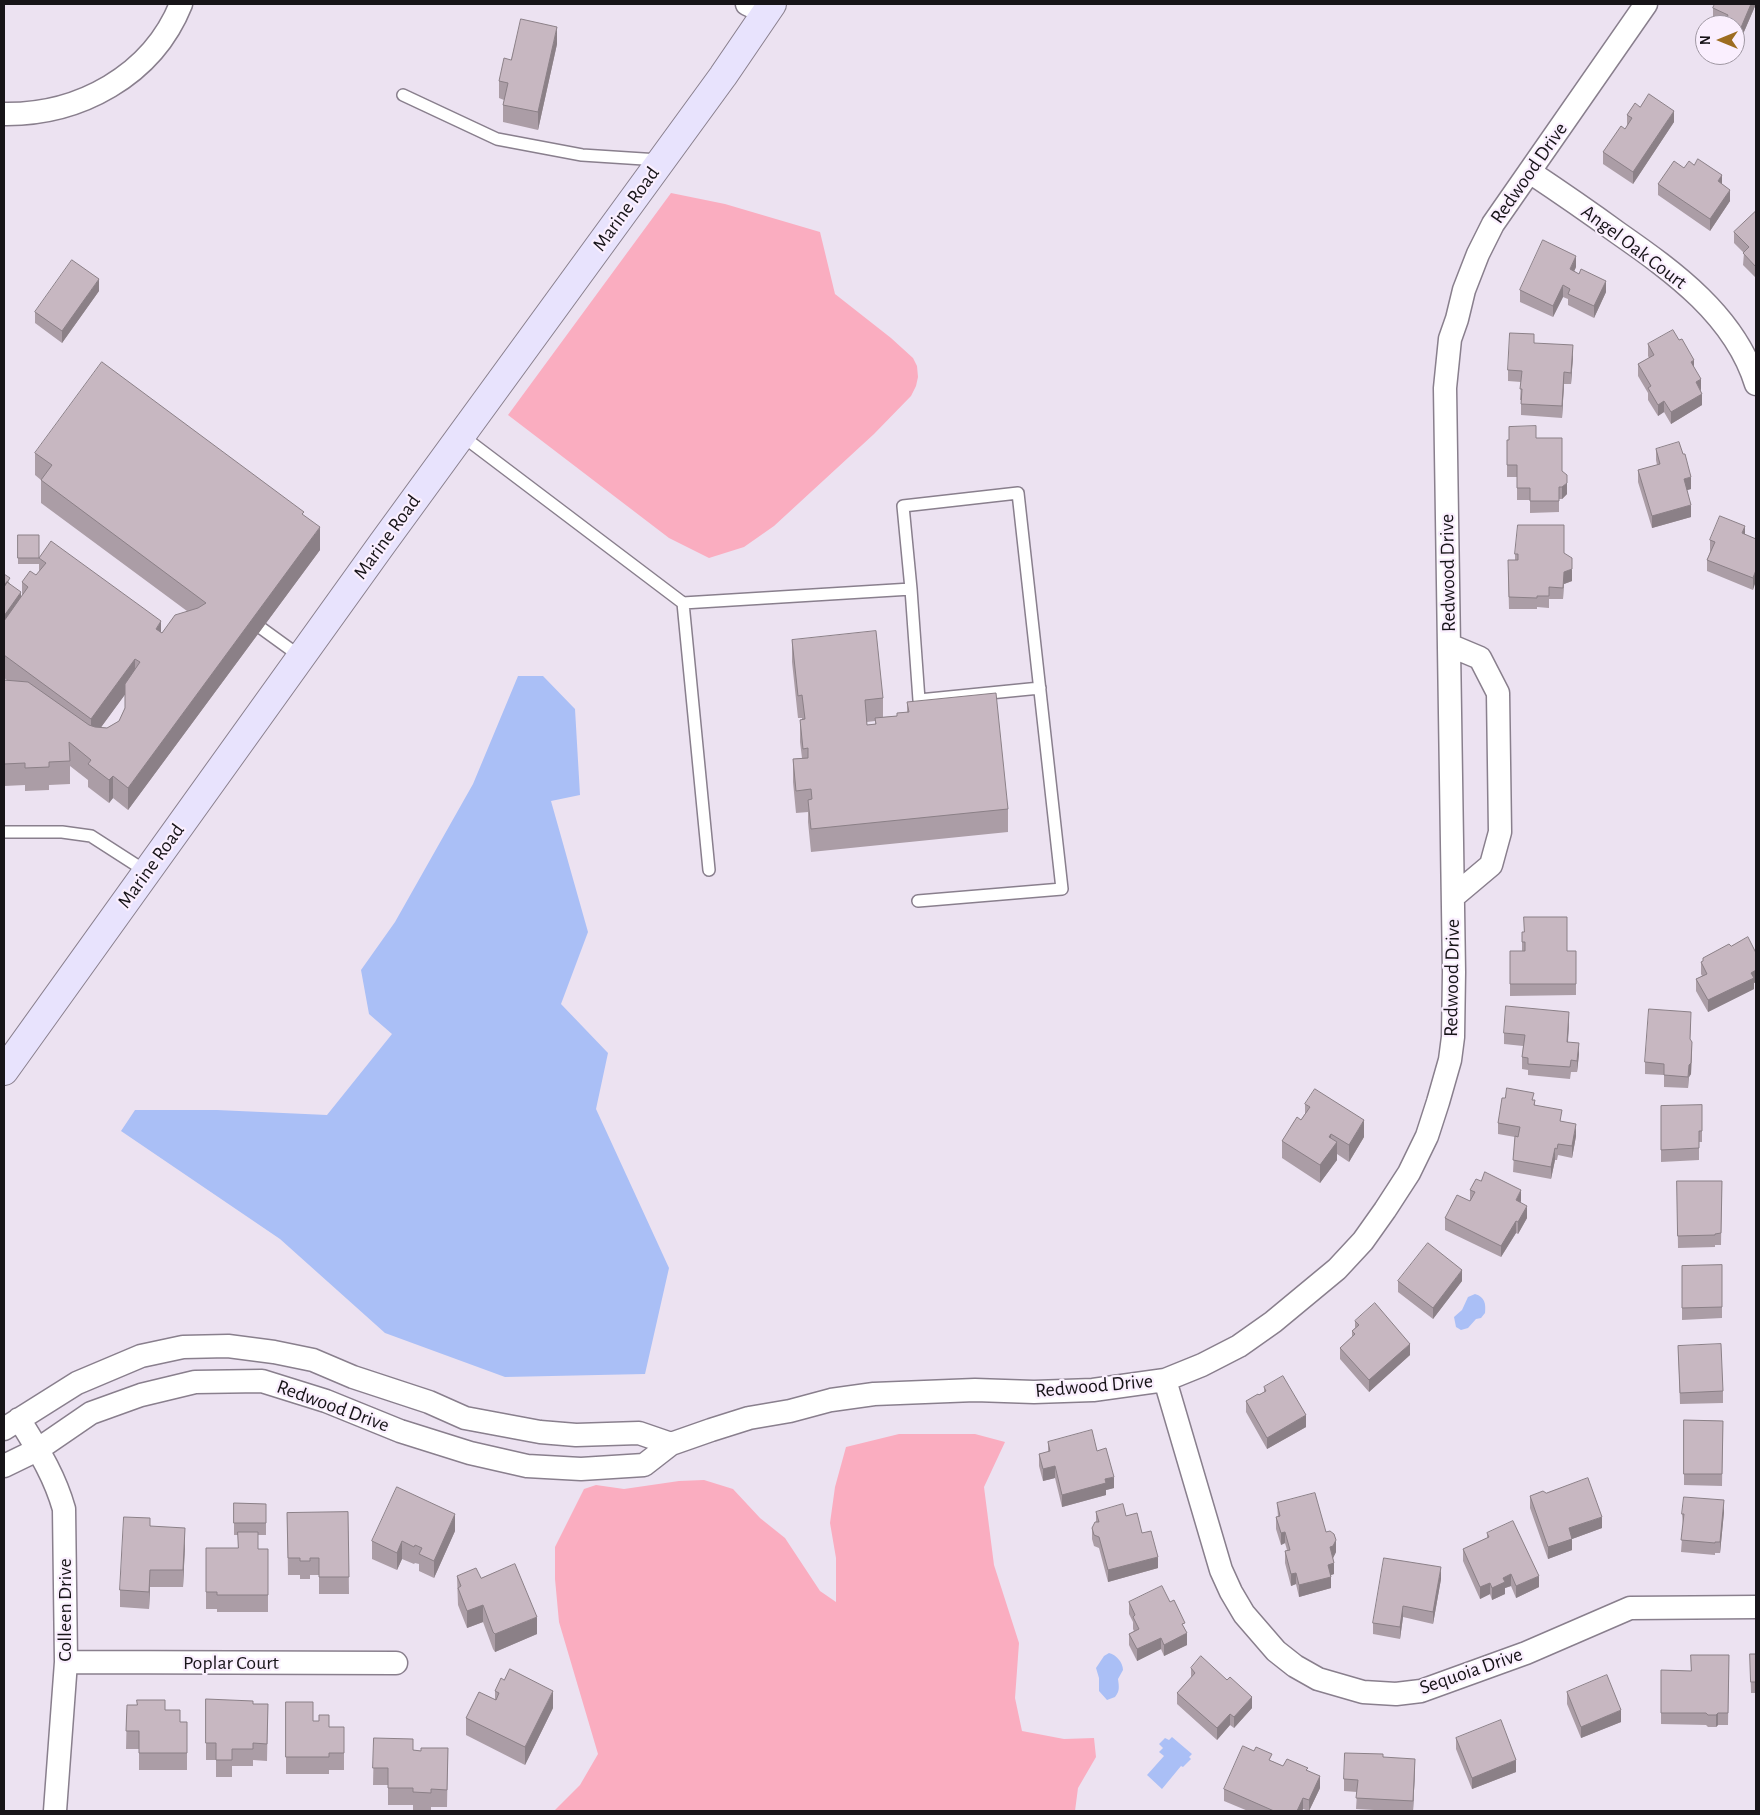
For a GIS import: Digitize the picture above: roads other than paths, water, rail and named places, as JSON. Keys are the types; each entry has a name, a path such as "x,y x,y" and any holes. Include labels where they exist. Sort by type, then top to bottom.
{"main road":[{"name":"Marine Road","path":"4,1071 461,435 723,76 762,7"}],"street":[{"path":"4,114 24,115 52,111 78,103 103,91 126,76 147,58 164,36 181,4"},
{"name":"Redwood Drive","path":"4,1466 38,1450 91,1413 141,1395 195,1382 262,1381 326,1401 400,1431 470,1453 527,1466 581,1469 644,1465 671,1444 749,1418 790,1411 831,1400 874,1394 975,1390 1034,1392 1084,1390 1165,1380 1202,1365 1239,1346 1304,1298 1337,1269 1363,1241 1408,1173 1427,1136 1450,1060 1454,1015 1445,388 1450,339 1458,319 1464,290 1478,254 1493,224 1646,4"},
{"name":"Angel Oak Court","path":"1530,172 1661,262 1683,280 1727,328 1740,346 1752,369 1756,384"},
{"path":"1449,645 1480,658 1498,693 1500,832 1491,865 1453,897"},
{"name":"Redwood Drive","path":"12,1424 77,1383 141,1356 183,1347 228,1346 274,1352 313,1360 429,1402 466,1418 540,1432 576,1435 640,1433 671,1444"},
{"name":"Sequoia Drive","path":"1165,1380 1221,1570 1231,1592 1244,1614 1276,1651 1295,1666 1318,1679 1364,1692 1396,1694 1421,1691 1526,1653 1630,1608 1756,1608"},
{"name":"Colleen Drive","path":"12,1424 38,1450 49,1468 64,1509 66,1662 55,1811"},
{"name":"Poplar Court","path":"66,1662 396,1663"}],"lane":[{"path":"403,96 497,139 582,155 661,160"},
{"path":"461,435 683,603 911,589"},
{"path":"918,901 1062,889 1040,688 1018,493 903,506 919,700 1040,688"},
{"path":"683,603 709,870"},
{"path":"241,613 301,657"},
{"path":"4,832 62,832 91,836 147,872"}],"water":[{"path":"518,676 543,676 575,709 580,795 551,801 588,932 561,1004 608,1053 596,1109 669,1268 645,1374 505,1377 385,1333 280,1239 121,1131 135,1110 217,1110 327,1115 392,1034 369,1014 361,970 395,922 473,784"},
{"path":"1475,1294 1484,1301 1485,1313 1468,1328 1461,1330 1456,1327 1454,1317 1462,1310 1468,1297"},
{"path":"1109,1653 1119,1660 1123,1670 1118,1679 1118,1693 1115,1697 1107,1700 1099,1691 1099,1678 1096,1668 1104,1656"},
{"path":"1172,1737 1192,1754 1189,1757 1191,1759 1183,1767 1181,1766 1162,1789 1147,1775 1164,1756 1159,1752 1163,1748 1159,1744 1165,1738 1169,1740"}]}
